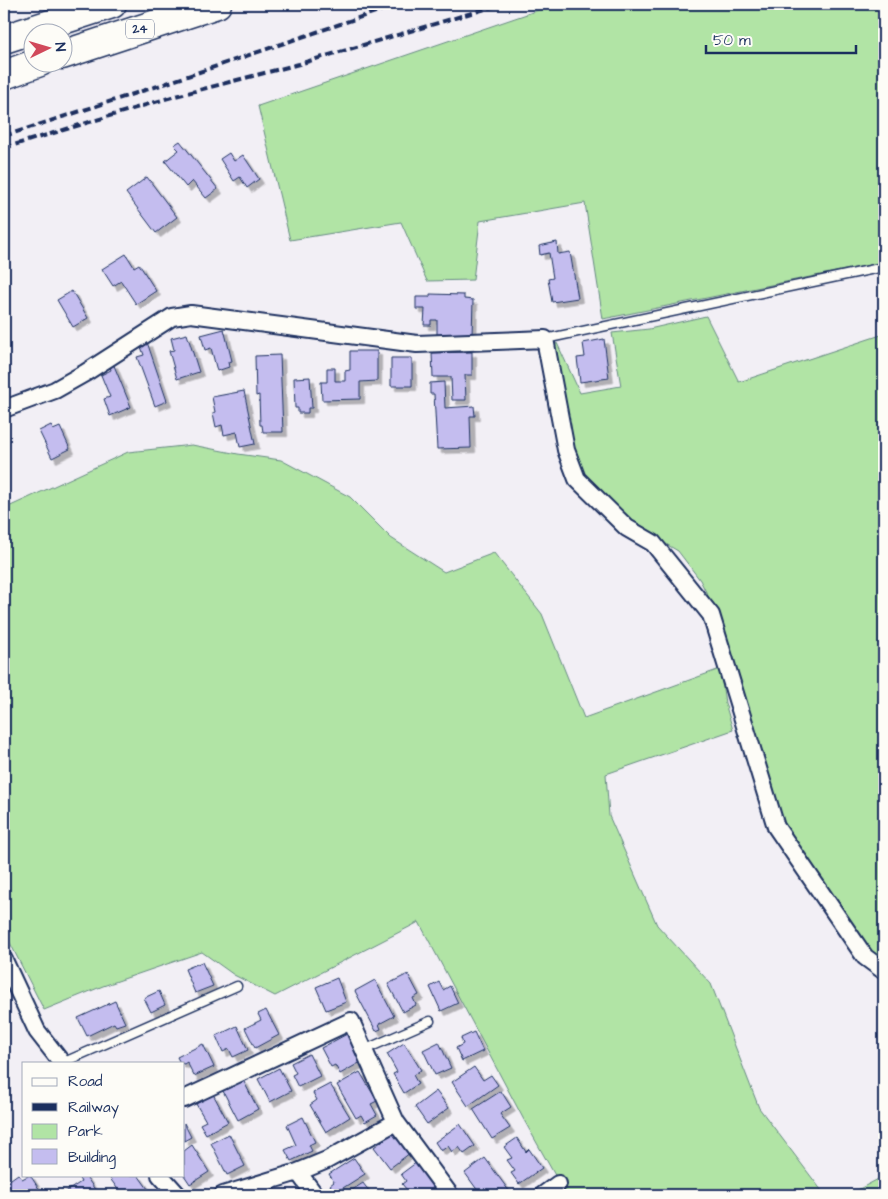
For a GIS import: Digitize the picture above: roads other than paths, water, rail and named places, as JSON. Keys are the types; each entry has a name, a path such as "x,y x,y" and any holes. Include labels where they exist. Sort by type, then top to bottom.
{"highway":[{"path":"4,39 112,4"},
{"name":"24","path":"72,52 217,4"},
{"path":"4,75 22,68"}],"street":[{"path":"4,409 55,390 172,317 191,314 417,344 545,338 566,450 577,479 627,528 653,543 711,615 776,827 865,957 884,971"},
{"path":"4,960 37,1031 61,1062"},
{"path":"185,1099 351,1021 396,1122 450,1195"},
{"path":"223,1195 298,1172 326,1160 396,1122"},
{"path":"298,1172 315,1195"},
{"path":"543,1195 558,1184"}],"lane":[{"path":"545,338 884,267"},
{"path":"64,1062 237,986"},
{"path":"364,1050 430,1021"}],"railway":[{"path":"4,136 399,4"},
{"path":"4,148 172,97 299,64 502,4"}]}
